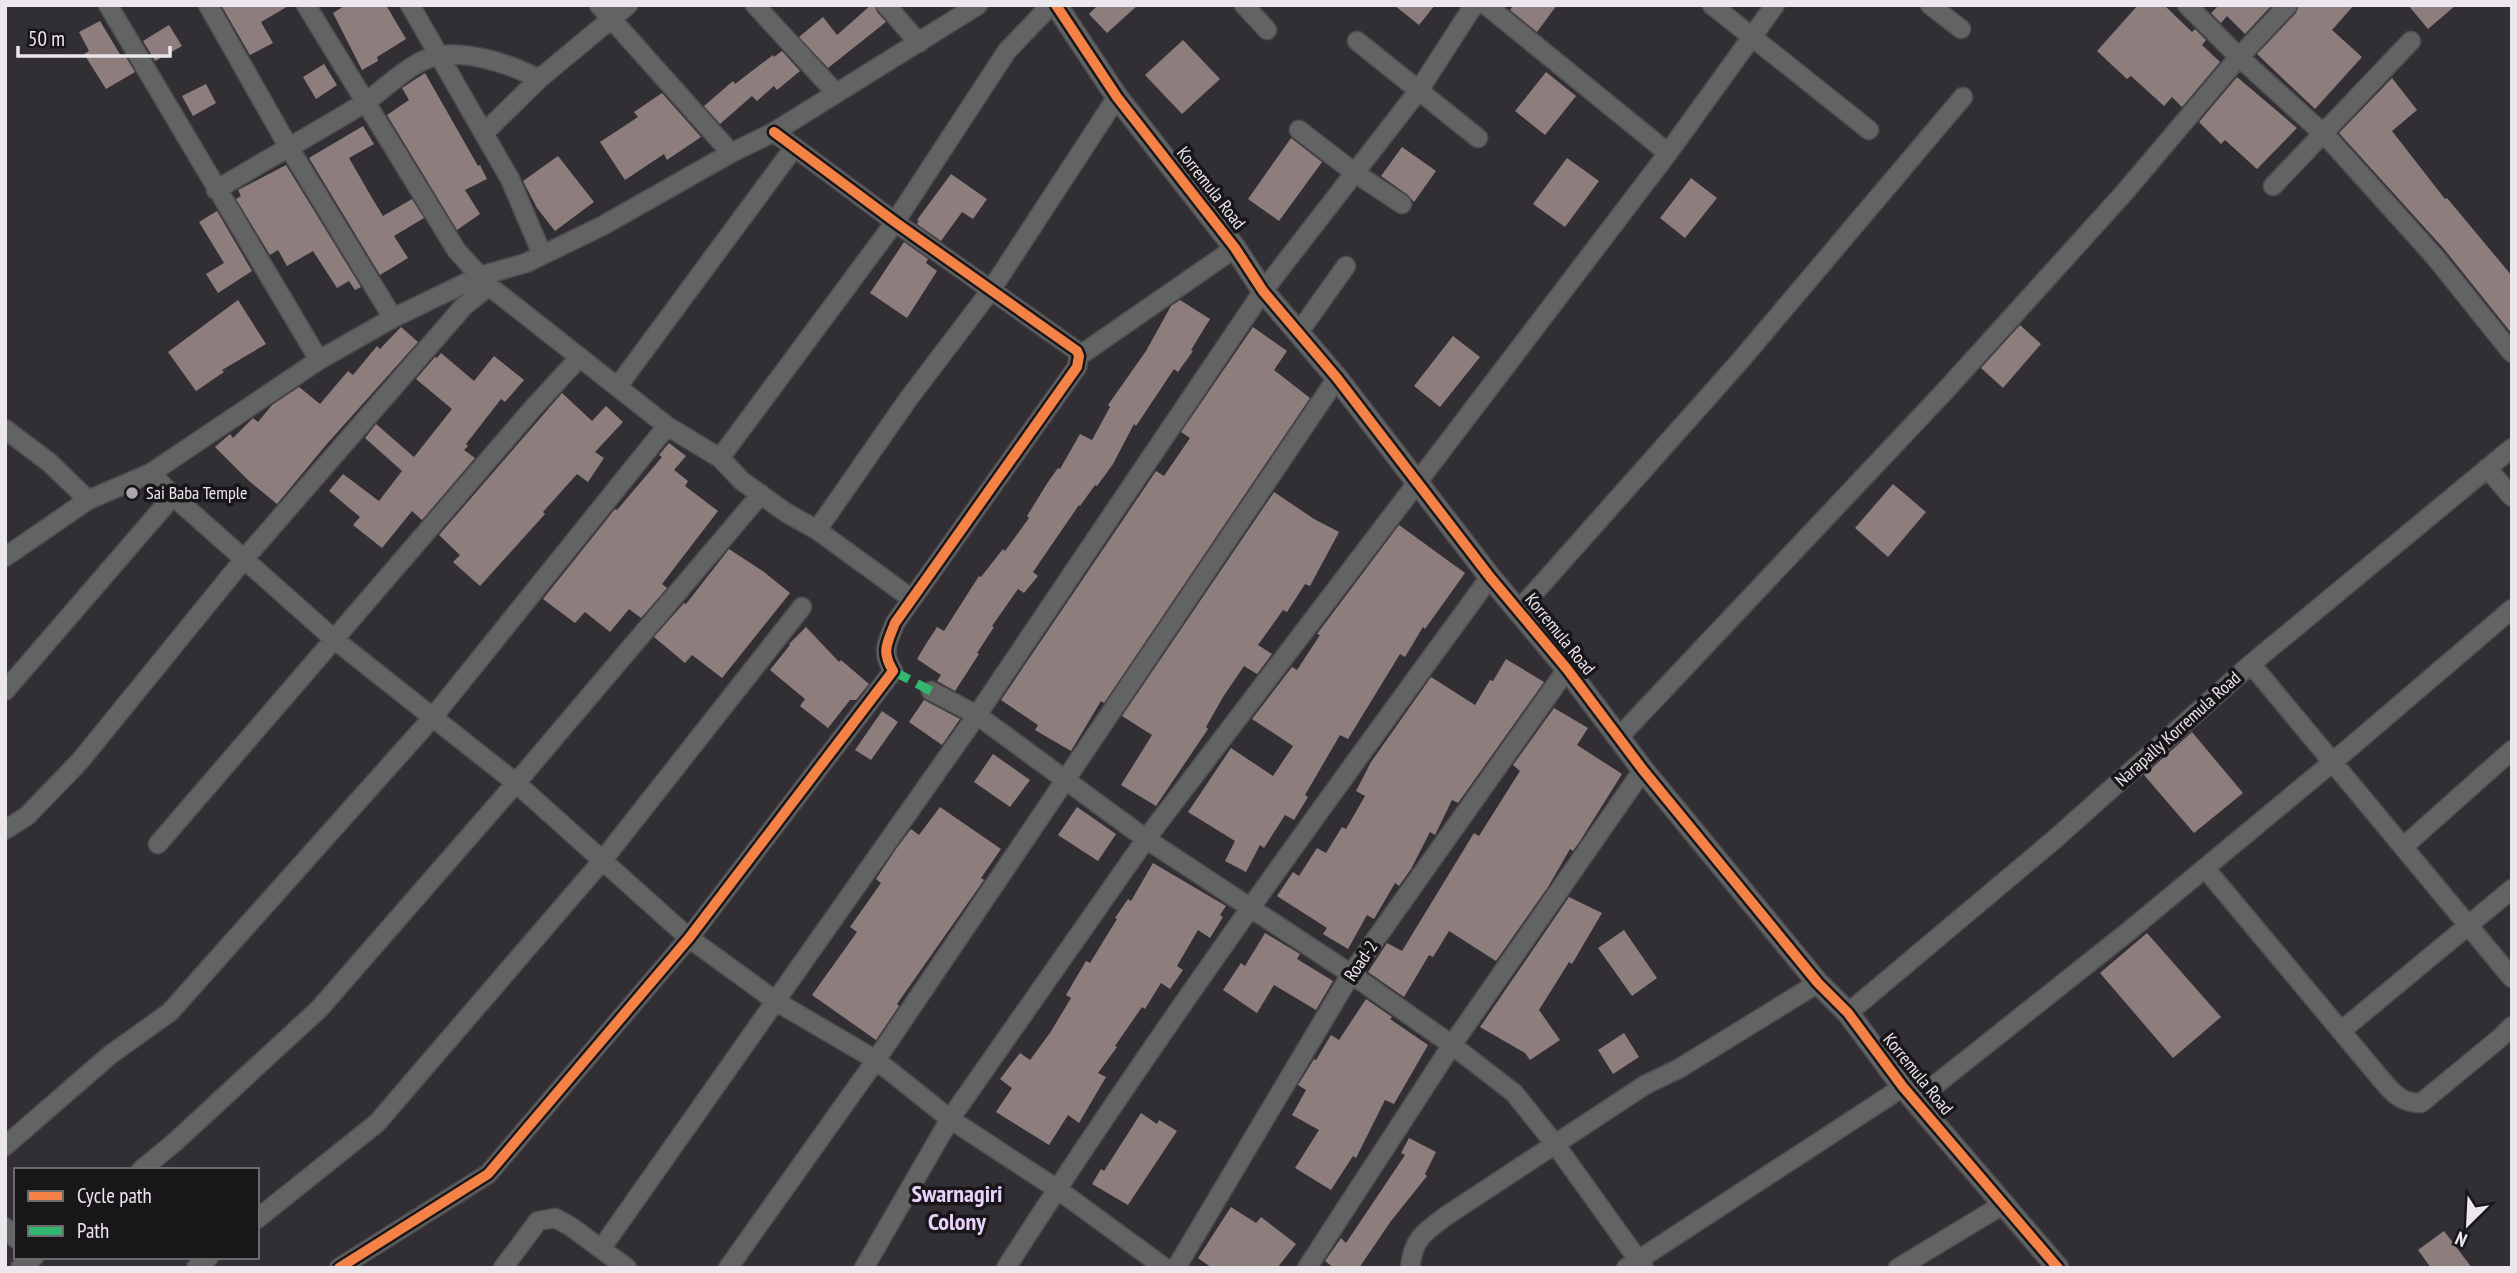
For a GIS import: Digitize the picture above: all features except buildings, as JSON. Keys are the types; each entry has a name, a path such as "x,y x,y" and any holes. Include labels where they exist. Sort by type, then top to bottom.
{"street":[{"path":"108,5 319,360"},
{"path":"208,5 288,146 393,318"},
{"path":"306,5 457,251 484,281 667,426 720,458 742,481 785,512 817,530 912,599"},
{"path":"410,5 510,179 542,254"},
{"path":"484,133 605,12 628,5"},
{"path":"755,5 836,93"},
{"path":"886,5 919,43"},
{"path":"5,557 88,500 151,473 319,360 393,318 526,264 602,226 731,153 774,132 978,5"},
{"path":"720,458 895,222 1007,51 1053,5"},
{"name":"Korremula Road","path":"1053,5 1117,97 1236,248 1263,291 1337,378 1490,577 1567,668 1643,770 1818,983 1848,1013 1909,1094 2058,1268"},
{"path":"1244,5 1267,30"},
{"path":"608,1239 977,715 1263,291 1419,90 1474,5"},
{"path":"1486,5 1668,153"},
{"path":"1712,5 1869,130"},
{"path":"864,1268 950,1119 1146,839 1668,153 1776,5"},
{"path":"1930,5 1961,29"},
{"path":"2187,5 2322,133 2435,257 2512,353"},
{"path":"1619,737 1945,391 2124,193 2239,57 2288,5"},
{"path":"605,12 731,153"},
{"path":"1357,41 1478,138"},
{"path":"2273,186 2411,41"},
{"path":"216,190 365,102 412,67 438,55 459,55 502,64 539,79"},
{"path":"817,530 909,398 990,290 1117,97"},
{"path":"1518,611 1740,361 1963,97"},
{"path":"1299,130 1355,173 1402,204"},
{"path":"339,1268 488,1174 689,938 893,671 885,658 886,646 895,623 1077,367 1077,351 793,149 774,132"},
{"path":"618,386 793,149"},
{"path":"1079,356 1236,248"},
{"path":"1299,332 1346,266"},
{"path":"5,831 27,816 80,761 245,558 484,281"},
{"path":"158,844 533,408 580,357"},
{"path":"728,1268 876,1060 1337,378"},
{"path":"5,1146 110,1055 170,1012 433,717 667,426"},
{"path":"5,429 50,463 88,500"},
{"name":"Narapally Korremula Road","path":"1848,1013 2055,839 2251,664 2512,448"},
{"path":"2487,468 2512,497"},
{"path":"151,473 173,496 335,640 516,783 689,938 777,1002 876,1060 950,1119 1057,1189 1165,1268"},
{"path":"143,1168 320,1008 516,783 761,494"},
{"path":"5,691 173,496"},
{"path":"1006,1268 1249,907 1490,577"},
{"path":"259,1217 377,1123 602,861 802,607"},
{"path":"930,691 977,715 1146,839 1351,974 1452,1045 1514,1093 1555,1144 1636,1265 1909,1094 2205,868 2512,609"},
{"path":"2251,664 2512,978"},
{"name":"Road-2","path":"1176,1268 1351,974 1567,668"},
{"path":"2403,847 2512,750"},
{"path":"1307,1268 1452,1045 1643,770"},
{"path":"2205,868 2396,1096 2409,1103 2421,1103 2512,1026"},
{"path":"2341,1031 2512,889"},
{"path":"1410,1268 1415,1245 1422,1233 1645,1085 1680,1068 1818,983"},
{"path":"1898,1268 2004,1205"},
{"path":"503,1268 538,1221 555,1218 627,1268"}],"marked path":[{"path":"893,671 931,691"}],"cycle path":[{"path":"1056,5 1117,97 1235,248 1263,291 1337,378 1490,577 1567,669 1643,770 1818,983 1848,1013 1903,1087 2058,1268"},
{"path":"339,1268 488,1174 689,938 893,671 886,653 895,623 1077,367 1077,351 774,132"}],"place":[{"name":"Sai Baba Temple","path":"132,493"}],"district":[{"name":"Swarnagiri Colony","path":"957,1208"}]}
